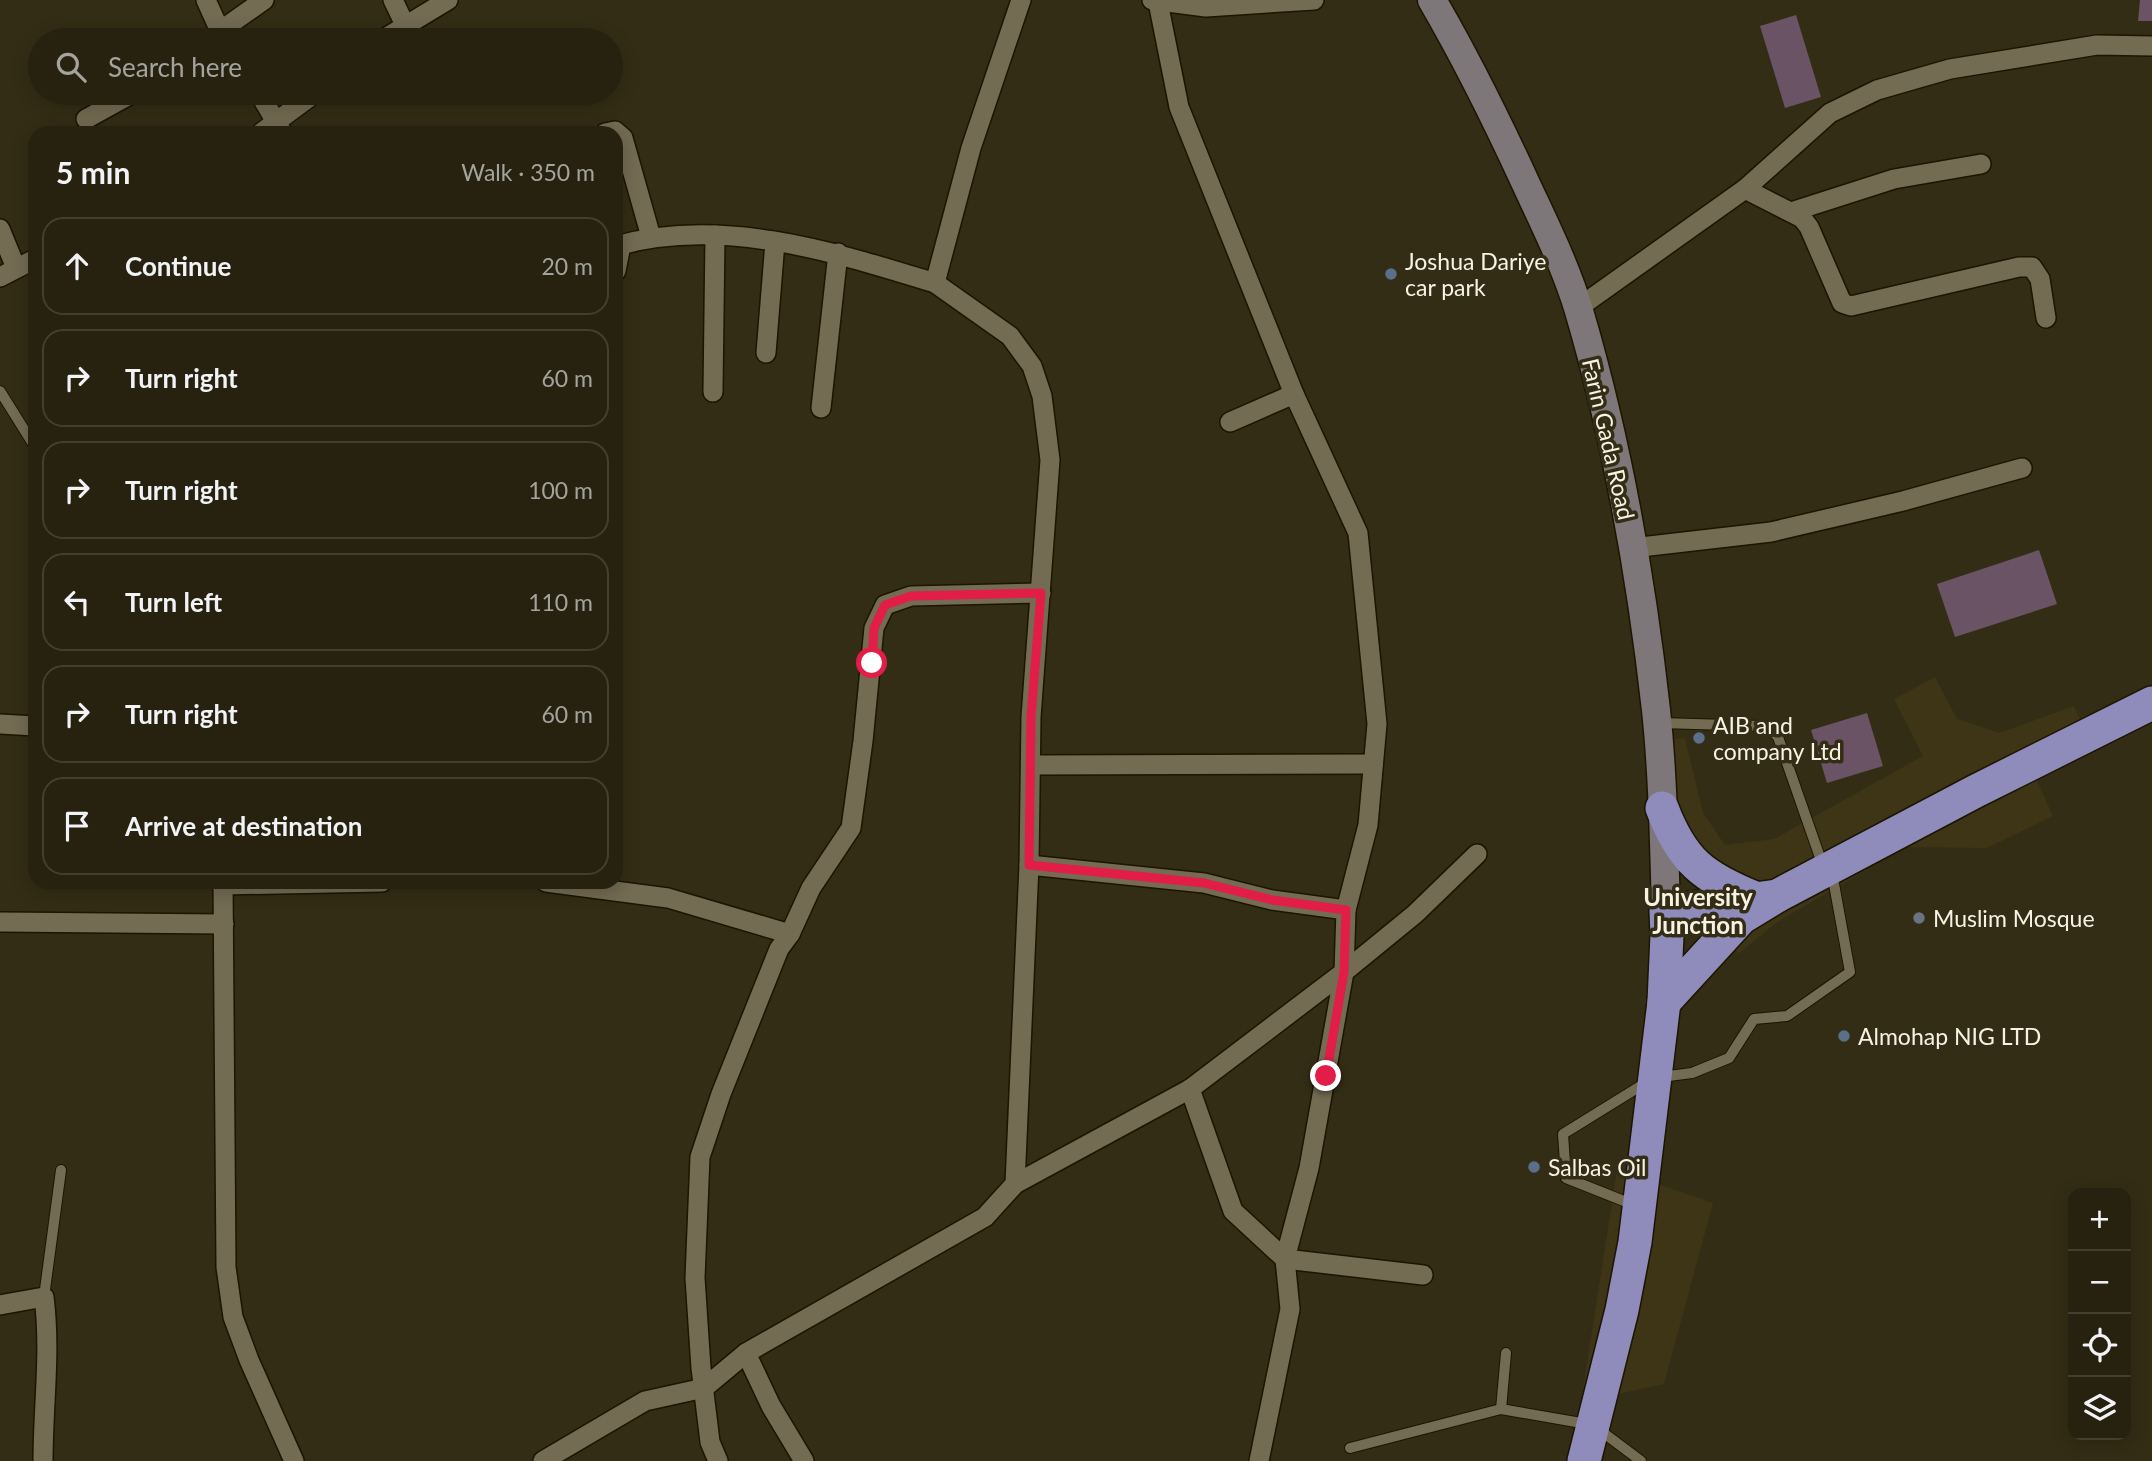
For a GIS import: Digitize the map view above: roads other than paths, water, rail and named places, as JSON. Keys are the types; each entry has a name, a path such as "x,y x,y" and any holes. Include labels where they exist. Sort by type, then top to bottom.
{"highway":[{"path":"1584,1461 1622,1310 1640,1208 1653,1078 1664,1002 1666,923 1757,904 2152,703"},
{"path":"1662,808 1673,836 1686,856 1700,870 1757,904"},
{"path":"1664,1002 1757,904"}],"main road":[{"name":"Farin Gada Road","path":"1432,0 1468,63 1544,222 1578,308 1605,411 1642,606 1657,723 1666,923"}],"street":[{"path":"206,0 215,28"},
{"path":"229,28 264,0"},
{"path":"393,0 405,25"},
{"path":"401,28 447,0"},
{"path":"935,283 971,148 1021,0"},
{"path":"1259,1461 1290,1309 1285,1259 1309,1168 1344,972 1346,910 1368,825 1377,724 1358,533 1294,394 1179,107 1155,1 1206,7 1314,0"},
{"path":"1578,308 1745,189 1830,113 1877,90 1950,69 2097,45 2152,46"},
{"path":"86,118 110,105"},
{"path":"263,105 273,126"},
{"path":"277,126 301,105"},
{"path":"623,138 651,237"},
{"path":"1791,212 1895,179 1981,164"},
{"path":"1745,189 1802,218 1842,303 1851,306 2019,267 2032,267 2040,279 2046,318"},
{"path":"0,229 8,273 28,263"},
{"path":"713,392 715,235"},
{"path":"623,244 651,237 715,235 838,253 935,283 1010,336 1032,366 1042,396 1050,460 1031,717 1029,865 1015,1184"},
{"path":"766,353 775,242"},
{"path":"821,408 838,253"},
{"path":"1230,422 1294,394"},
{"path":"1632,548 1771,531 1903,501 2022,468"},
{"path":"718,1461 710,1442 701,1367 695,1278 700,1157 721,1094 779,949 790,934 811,888 851,828 865,728 874,628 885,605 911,596 1041,593"},
{"path":"0,724 28,726"},
{"path":"1031,765 1373,764"},
{"path":"543,1461 645,1401 704,1388 746,1353 985,1217 1015,1184 1190,1089 1344,972 1415,914 1477,854"},
{"path":"1029,865 1204,883 1272,900 1346,910"},
{"path":"223,889 226,1267 233,1317 294,1461"},
{"path":"599,889 668,898 790,934"},
{"path":"0,922 224,924"},
{"path":"1190,1089 1233,1211 1285,1259 1423,1275"},
{"path":"0,1305 44,1297 48,1327 48,1364 43,1461"},
{"path":"746,1353 771,1406 804,1461"}],"lane":[{"path":"0,391 28,436"},
{"path":"1640,1208 1566,1178 1563,1134 1653,1078 1692,1073 1729,1058 1754,1019 1787,1016 1850,972 1828,868 1779,737 1770,729 1761,726 1657,723"},
{"path":"44,1297 61,1170"},
{"path":"1501,1409 1506,1353"},
{"path":"1350,1448 1501,1409 1593,1425 1641,1461"}],"place":[{"name":"Joshua Dariye car park","path":"1391,274"},
{"name":"AIB and company Ltd","path":"1699,738"},
{"name":"Muslim Mosque","path":"1919,918"},
{"name":"Almohap NIG LTD","path":"1844,1036"},
{"name":"Salbas Oil","path":"1534,1167"}],"district":[{"name":"University Junction","path":"1698,910"}]}
